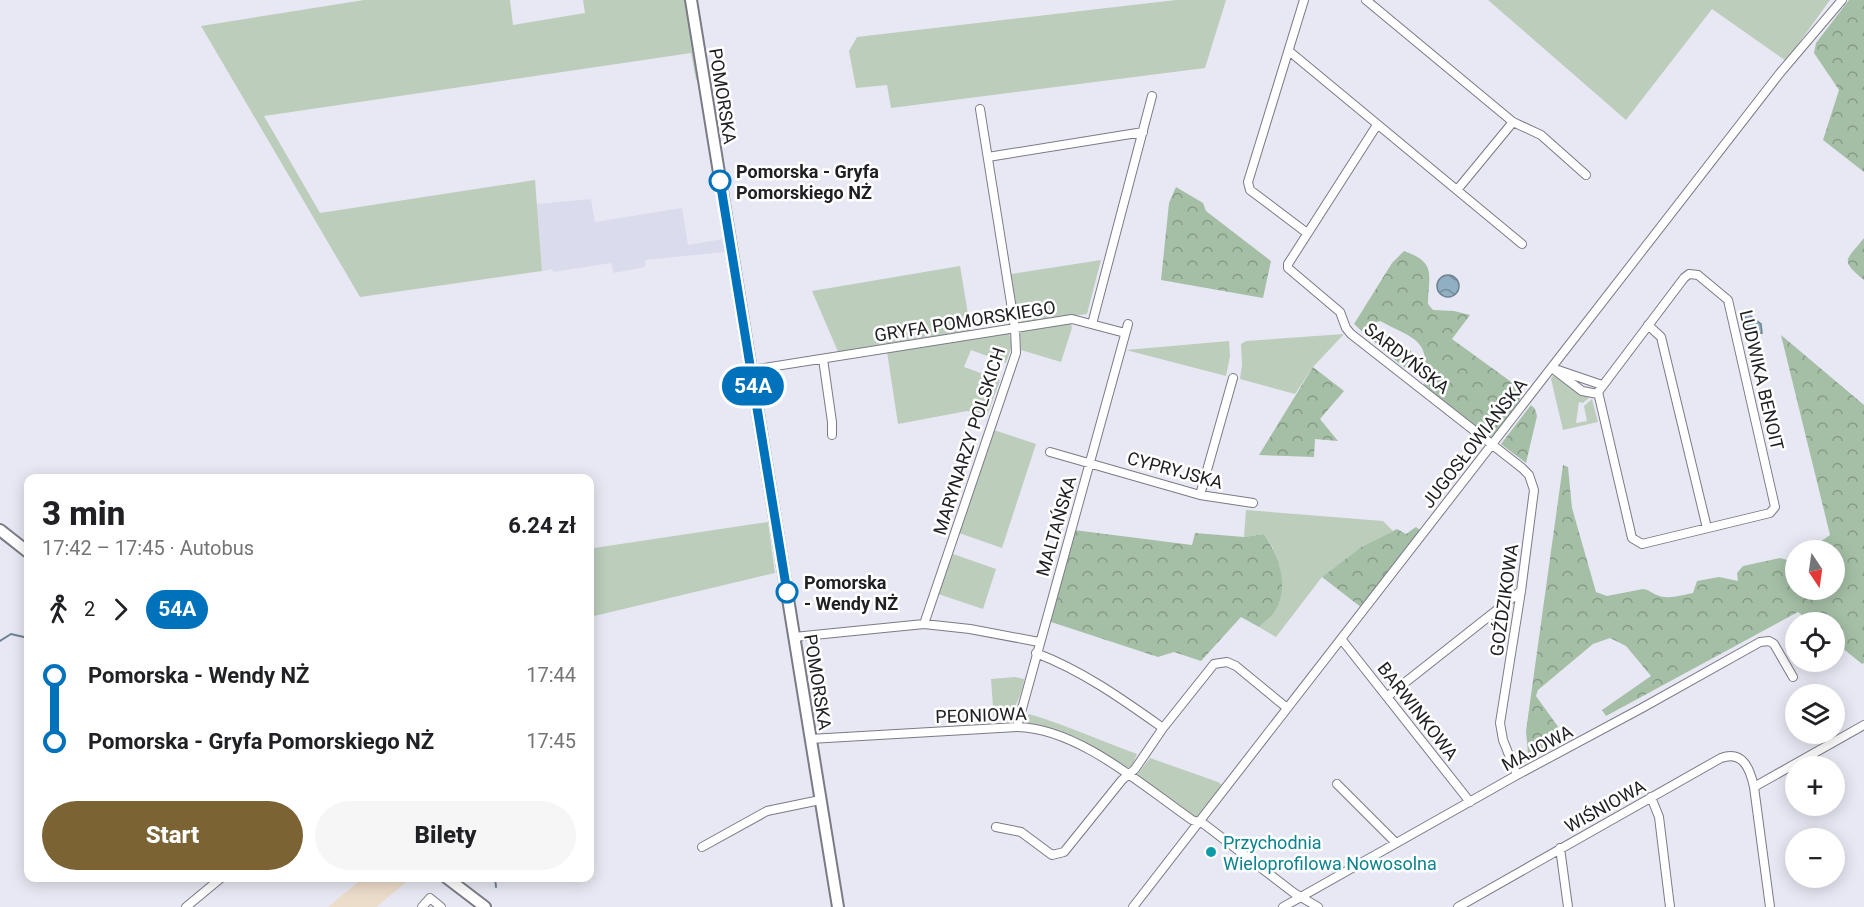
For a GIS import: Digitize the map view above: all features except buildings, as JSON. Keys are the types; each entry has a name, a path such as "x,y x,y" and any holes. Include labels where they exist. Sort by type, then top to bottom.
{"street":[{"name":"POMORSKA","path":"691,0 838,907"},
{"path":"1304,0 1248,182 1250,190 1307,233"},
{"path":"1366,0 1513,122 1541,135 1586,175"},
{"name":"JUGOSŁOWIAŃSKA","path":"1133,907 1654,234 1780,73 1842,0"},
{"path":"1289,51 1522,244"},
{"path":"1092,324 1152,96"},
{"name":"MARYNARZY POLSKICH","path":"924,624 1016,352 1015,328 980,109"},
{"path":"1457,190 1513,122"},
{"name":"SARDYŃSKA","path":"1377,125 1288,264 1289,271 1340,312 1351,334 1492,445"},
{"path":"988,158 1143,132"},
{"path":"1646,227 1654,234"},
{"name":"LUDWIKA BENOIT","path":"1689,274 1698,275 1728,300 1775,507 1770,513 1645,543 1634,541 1598,394 1602,385 1689,274"},
{"name":"GRYFA POMORSKIEGO","path":"751,370 1072,319 1092,324"},
{"name":"MALTAŃSKA","path":"1017,727 1126,329 1092,324"},
{"path":"1648,325 1661,337 1707,528"},
{"path":"823,359 832,435"},
{"path":"1552,368 1602,385"},
{"path":"1552,368 1582,391 1598,394"},
{"path":"1200,495 1233,378"},
{"name":"GOŹDZIKOWA","path":"1492,445 1527,472 1534,488 1521,591 1500,723 1503,740 1517,775"},
{"name":"CYPRYJSKA","path":"1050,452 1200,495 1253,503"},
{"path":"0,530 24,549"},
{"path":"1388,696 1521,591"},
{"path":"794,637 924,624 1039,642"},
{"name":"BARWINKOWA","path":"1342,639 1470,802"},
{"name":"MAJOWA","path":"1283,907 1760,642 1769,641 1774,644 1793,677"},
{"path":"1036,653 1104,686 1163,728"},
{"path":"996,827 1021,832 1052,855 1060,854 1135,769 1163,728 1214,664 1220,662 1236,666 1287,708"},
{"path":"1770,907 1754,787 1864,726"},
{"name":"PEONIOWA","path":"810,739 1017,727 1042,730 1064,737 1128,775 1192,820 1204,824 1294,893 1318,907"},
{"name":"WIŚNIOWA","path":"1463,906 1560,848 1727,756 1738,757 1745,762 1754,787"},
{"path":"1337,784 1396,843"},
{"path":"1650,797 1659,817 1670,907"},
{"path":"702,847 767,811 820,800"},
{"path":"1560,848 1568,907"},
{"path":"186,907 216,882"},
{"path":"452,882 485,907"},
{"path":"422,907 430,898 441,907"}],"shaded area":[{"path":"591,199 595,222 682,208 688,245 723,239 725,252 645,260 645,267 614,273 611,263 553,272 552,269 542,271 537,204"},
{"path":"358,882 406,882 376,907 328,907"}],"green space":[{"path":"364,0 510,0 513,25 585,13 583,0 686,0 699,78 696,80 691,53 264,116 320,213 535,180 542,271 360,297 201,26"},
{"path":"1176,0 1226,0 1205,68 891,108 887,85 856,88 849,51 857,37"},
{"path":"1488,0 1830,0 1786,61 1712,9 1626,120"},
{"path":"1849,0 1864,0 1864,172 1823,140 1839,90 1814,53 1816,43"},
{"path":"1176,187 1203,203 1206,211 1271,261 1263,298 1161,280 1169,203"},
{"path":"1864,238 1864,280 1851,268 1848,260"},
{"path":"1404,251 1427,265 1429,271 1428,304 1433,310 1454,311 1470,315 1452,339 1521,389 1516,408 1493,436 1488,438 1424,385 1426,370 1423,350 1412,337 1380,321 1374,323 1379,330 1411,351 1414,362 1409,370 1354,324 1392,263"},
{"path":"1101,260 1087,314 1023,323 1019,319 1011,274"},
{"path":"960,266 971,332 839,354 812,291"},
{"path":"1071,324 1072,328 1061,362 1021,350 1020,334 1022,331"},
{"path":"1009,333 1012,345 1006,363 971,350 964,367 1000,380 987,416 982,417 967,411 898,424 887,352"},
{"path":"1344,334 1313,367 1295,394 1240,379 1241,344 1246,341"},
{"path":"1781,335 1864,405 1864,663 1862,664 1845,650 1845,612 1785,612 1785,619 1606,716 1602,710 1651,676 1626,646 1610,638 1593,644 1538,690 1536,696 1564,735 1548,748 1528,753 1526,731 1563,465 1568,467 1572,508 1596,592 1607,596 1643,589 1670,597 1693,593 1697,581 1719,577 1738,581 1737,573 1743,566 1780,558 1785,559 1785,600 1845,600 1845,540 1823,540 1830,535"},
{"path":"1229,341 1230,356 1226,376 1126,350"},
{"path":"1313,367 1344,391 1320,419 1338,441 1315,439 1314,457 1259,455"},
{"path":"1554,374 1589,398 1583,403 1579,402 1576,423 1587,421 1584,406 1592,399 1598,422 1563,430 1551,379"},
{"path":"1531,405 1537,416 1526,463 1501,444"},
{"path":"994,430 1036,444 1002,548 959,533"},
{"path":"1246,510 1383,521 1393,531 1361,547 1322,577 1276,637 1259,627 1273,613 1273,548 1264,534 1244,537"},
{"path":"768,522 775,573 594,616 594,548"},
{"path":"1416,527 1420,533 1362,608 1322,577 1361,547 1397,529 1406,534"},
{"path":"1074,530 1192,545 1195,533 1244,537 1264,534 1281,573 1281,594 1278,604 1273,614 1259,627 1241,617 1201,661 1174,652 1158,657 1048,621"},
{"path":"953,554 996,569 983,609 938,594"},
{"path":"1025,675 1023,687 1019,698 1010,714 1006,719 994,720 991,679 1015,677 1024,679"},
{"path":"1029,714 1137,754 1132,766 1126,768 1076,737 1026,722 1025,719"},
{"path":"1150,758 1222,785 1200,815 1196,818 1192,817 1138,778 1137,775"}],"water":[{"path":"1448,275 1456,278 1459,286 1456,294 1448,297 1440,294 1437,286 1440,278"},
{"path":"1744,311 1761,324 1762,333 1749,335"}],"waterway":[{"path":"0,641 11,634 24,637"},
{"path":"495,882 496,887"}],"bus line":[{"name":"54A","path":"720,181 787,592"}],"place":[{"name":"Pomorska - Gryfa Pomorskiego NŻ","path":"720,181"},
{"name":"Pomorska - Wendy NŻ","path":"787,592"},
{"name":"Przychodnia Wieloprofilowa Nowosolna","path":"1211,852"}]}
